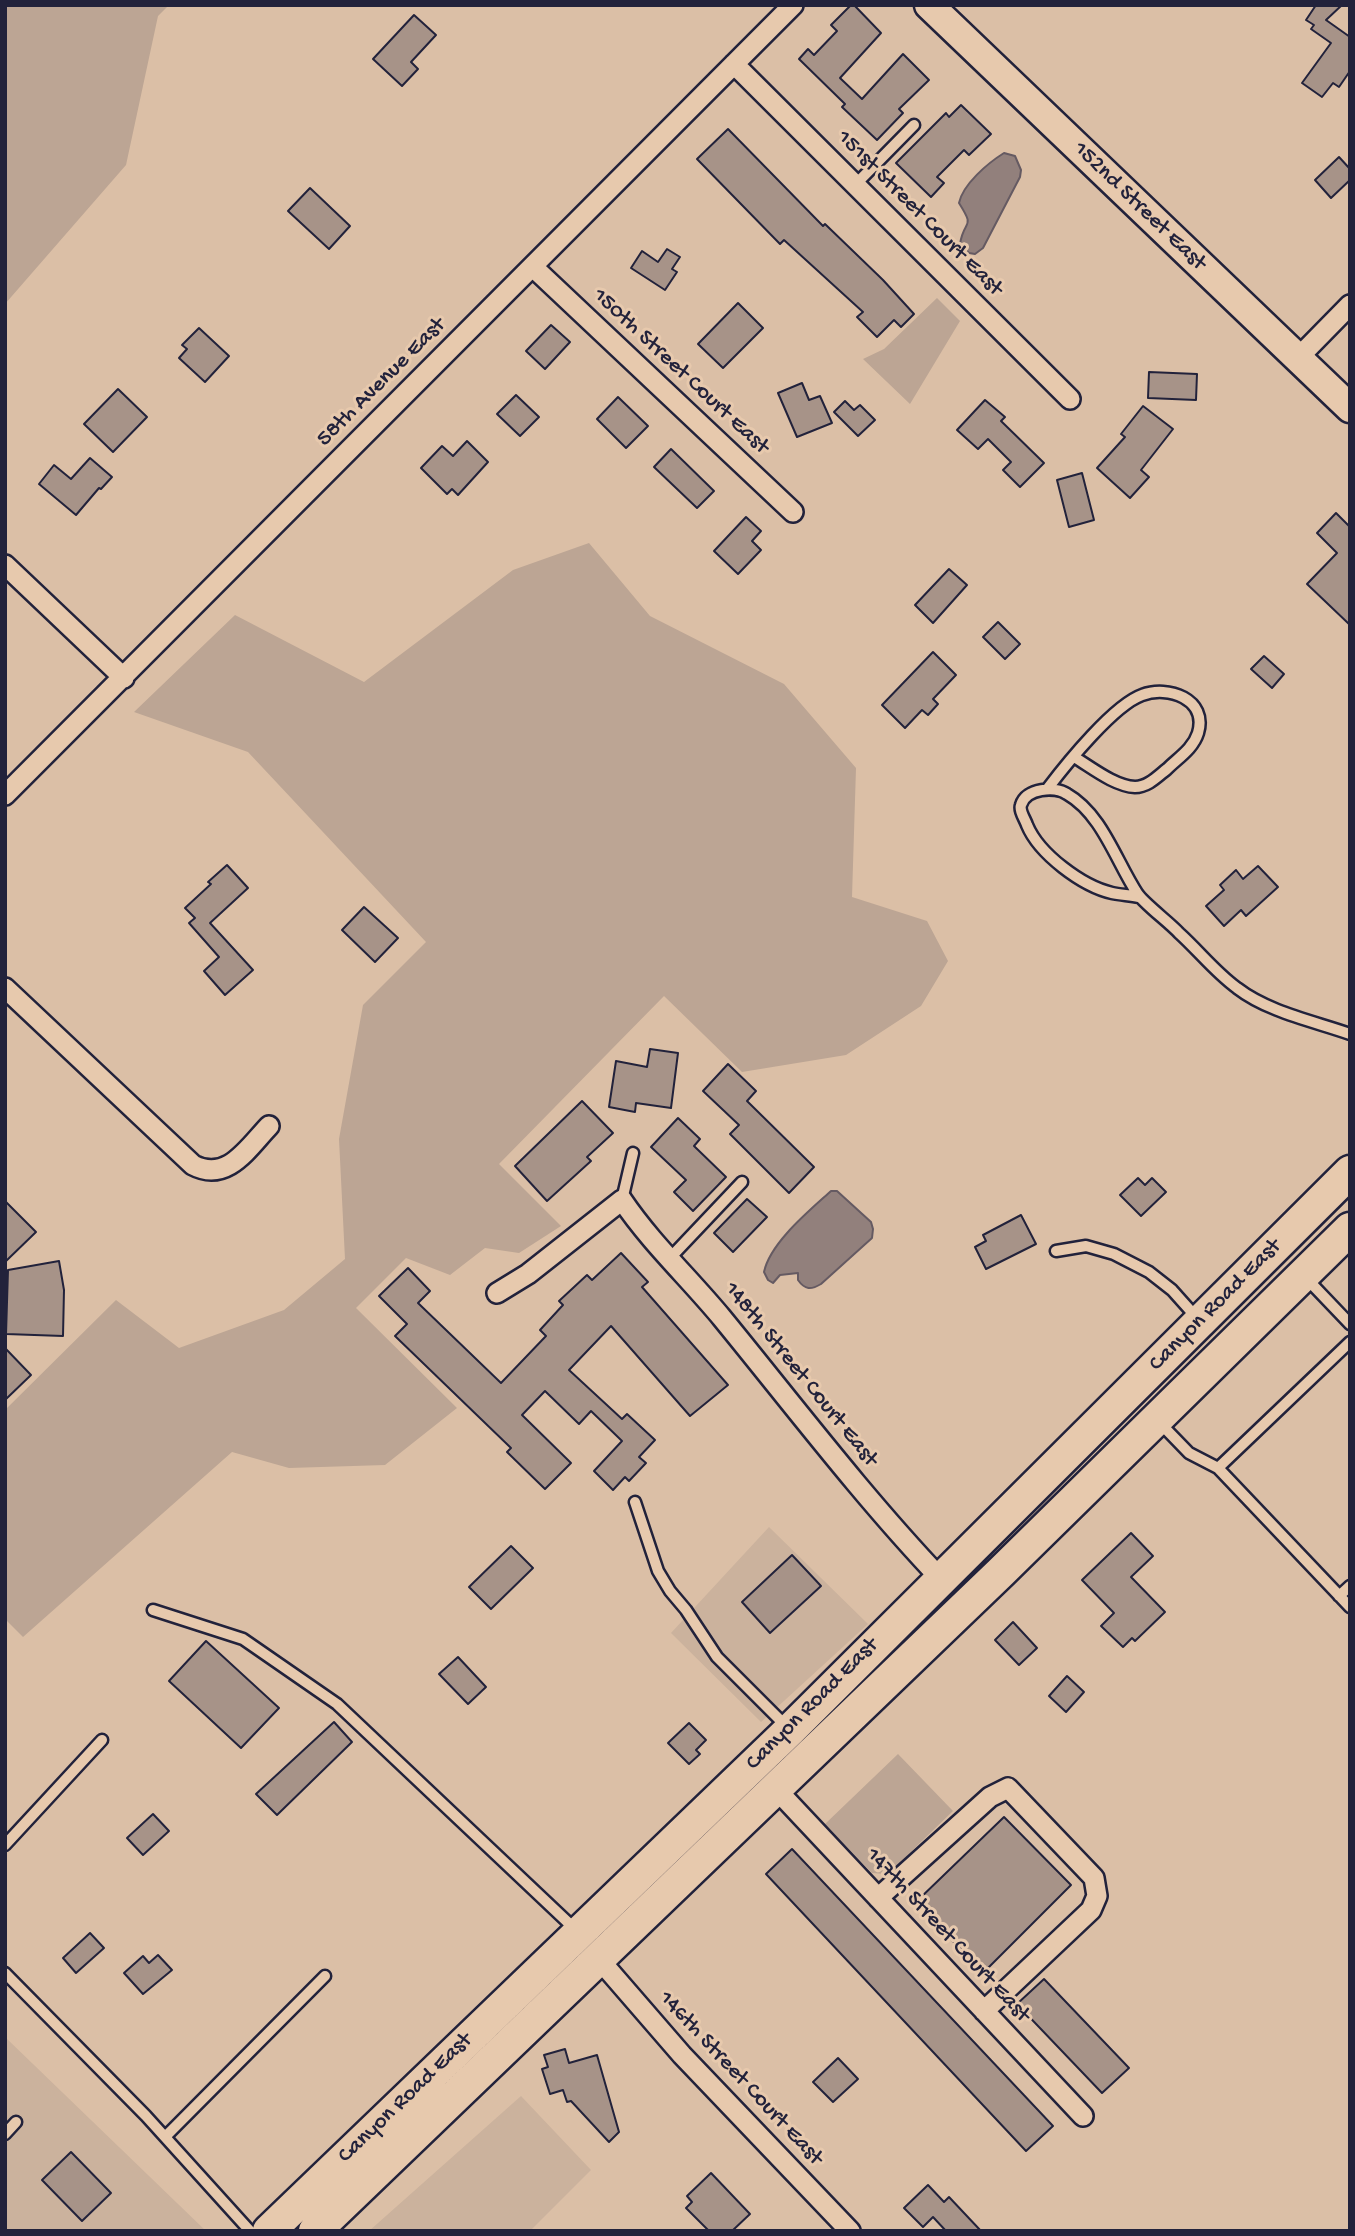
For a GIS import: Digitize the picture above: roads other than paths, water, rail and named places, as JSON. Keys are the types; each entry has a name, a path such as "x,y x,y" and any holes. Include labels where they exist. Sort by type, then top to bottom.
{"main road":[{"name":"Canyon Road East","path":"269,2231 790,1730 1350,1172"},
{"name":"Canyon Road East","path":"314,2231 1001,1572 1350,1229"},
{"path":"1001,1572 1080,1462 1073,1448"}],"street":[{"name":"58th Avenue East","path":"5,795 793,5"},
{"name":"152nd Street East","path":"929,5 1350,408"},
{"name":"151st Street Court East","path":"734,64 1070,399"},
{"name":"150th Street Court East","path":"533,267 793,512"},
{"path":"1298,358 1350,305"},
{"path":"5,565 124,678"},
{"path":"5,988 193,1165 205,1169 232,1165 269,1126"},
{"path":"497,1293 528,1274 622,1200"},
{"name":"148th Street Court East","path":"622,1200 638,1223 692,1281 894,1530 942,1578"},
{"name":"147th Street Court East","path":"775,1788 1083,2116"},
{"path":"878,1898 990,1797 1008,1788 1094,1878 1097,1896 1091,1910 984,2011"},
{"name":"146th Street Court East","path":"598,1958 681,2055 850,2231"}],"lane":[{"path":"855,185 914,125"},
{"path":"1073,757 1116,782 1135,787 1148,784 1187,751 1198,732 1196,711 1180,695 1157,690 1139,695 1125,705 1073,757 1048,788 1029,795 1021,803 1031,835 1056,861 1083,881 1110,892 1139,897"},
{"path":"1048,788 1065,792 1082,804 1094,818 1139,897 1200,952 1214,970 1239,990 1267,1005 1350,1034"},
{"path":"622,1200 633,1153"},
{"path":"670,1258 743,1182"},
{"path":"1056,1251 1086,1247 1114,1254 1149,1272 1172,1290 1200,1321"},
{"path":"1303,1275 1350,1324"},
{"path":"1218,1468 1350,1342"},
{"path":"1157,1419 1189,1453 1218,1468 1350,1607"},
{"path":"635,1502 658,1570 717,1657 790,1730"},
{"path":"1339,1596 1350,1586"},
{"path":"153,1610 243,1639 337,1704 579,1932"},
{"path":"5,1845 102,1740"},
{"path":"5,1973 165,2137 250,2231"},
{"path":"165,2137 325,1976"},
{"path":"5,2134 16,2122"}]}
